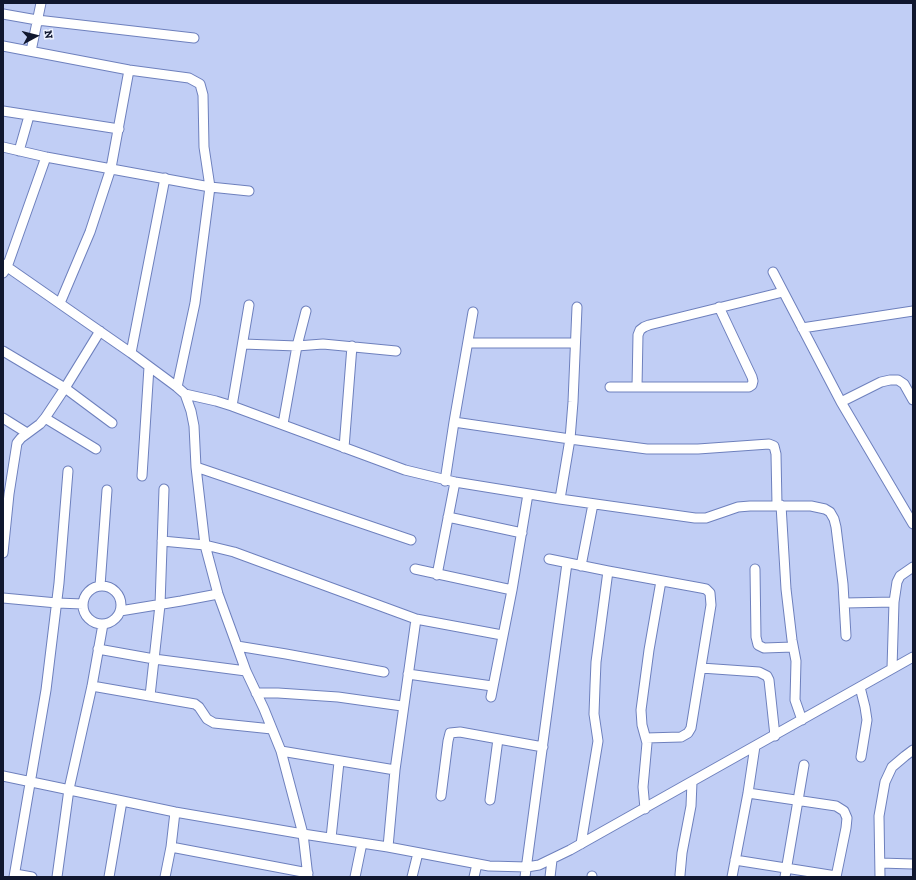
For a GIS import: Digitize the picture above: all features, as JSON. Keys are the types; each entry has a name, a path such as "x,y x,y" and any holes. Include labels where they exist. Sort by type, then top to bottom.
{"street":[{"path":"31,51 41,3"},
{"path":"3,14 37,20 194,38"},
{"path":"3,46 129,70 189,78 200,84 203,95 204,148 210,186 195,303 176,387"},
{"path":"60,303 90,232 111,168 129,70"},
{"path":"3,111 119,129"},
{"path":"19,151 29,116"},
{"path":"3,147 46,157 210,186 249,191"},
{"path":"46,157 4,268 60,303 131,352 185,394 232,406 405,470 455,482 594,504 706,518 738,507 779,505 819,507 830,512 834,519 838,540 845,603 846,636"},
{"path":"131,352 165,178"},
{"path":"773,272 842,402 913,524"},
{"path":"637,386 637,341 640,330 649,325 783,292"},
{"path":"232,406 249,305"},
{"path":"560,499 570,439 577,307"},
{"path":"610,387 746,387 752,385 752,378 719,307"},
{"path":"283,424 297,346 306,311"},
{"path":"802,328 913,311"},
{"path":"445,480 473,312"},
{"path":"3,553 17,443 26,433 40,424 45,418 100,331"},
{"path":"468,343 575,343"},
{"path":"243,344 297,346 323,344 396,351"},
{"path":"344,448 352,346"},
{"path":"3,351 65,388 112,423"},
{"path":"142,476 149,367"},
{"path":"842,402 881,382 890,380 898,380 904,384 913,400"},
{"path":"171,847 308,875 303,834 281,751 246,671 218,594 206,545 196,467 194,426 185,394"},
{"path":"3,418 26,433"},
{"path":"45,418 96,449"},
{"path":"454,422 570,439 647,448 681,450 769,444 774,446 776,454 786,589 796,661 795,700 802,720"},
{"path":"196,467 411,540"},
{"path":"32,877 14,875 46,690 64,538 68,471"},
{"path":"437,575 455,482"},
{"path":"150,696 160,605 164,489"},
{"path":"100,586 107,490"},
{"path":"491,697 512,590 528,494"},
{"path":"581,566 594,504"},
{"path":"448,517 522,533"},
{"path":"162,541 206,545 234,552 260,560 416,619 502,635"},
{"path":"549,559 701,588 710,593 710,605 701,668 688,733 681,737 646,738"},
{"path":"525,877 567,563"},
{"path":"892,668 894,602 897,582 900,576 913,567"},
{"path":"415,569 437,575 512,590"},
{"path":"755,569 756,637 758,645 764,648 793,647"},
{"path":"581,844 598,741 594,714 596,662 608,571"},
{"path":"645,809 643,786 647,748 642,725 641,710 660,581"},
{"path":"100,586 108,586 114,590 119,596 121,603 120,611 116,617 110,622 103,624 89,620 85,614 83,604 87,592 100,586"},
{"path":"120,611 218,594"},
{"path":"3,598 83,604"},
{"path":"845,603 894,602"},
{"path":"388,847 394,770 402,706 416,619"},
{"path":"57,877 69,789 92,686 103,624"},
{"path":"237,646 384,672"},
{"path":"98,650 246,671"},
{"path":"3,776 175,812 388,847 502,868 527,867 539,865 552,860 775,736 913,657"},
{"path":"701,668 759,672 767,676 769,680 775,736"},
{"path":"408,674 492,686"},
{"path":"92,686 195,704 199,707 207,719 214,723 272,729"},
{"path":"860,687 865,707 866,720 861,757"},
{"path":"256,693 338,697 402,706"},
{"path":"440,796 450,733 460,732 543,747"},
{"path":"490,800 498,739"},
{"path":"732,877 748,793 755,746"},
{"path":"880,877 879,816 885,782 892,767 913,750"},
{"path":"281,751 339,762 394,770"},
{"path":"331,838 339,762"},
{"path":"785,877 804,765"},
{"path":"680,875 684,841 691,806 692,782"},
{"path":"735,860 787,867 836,876 848,818 844,811 836,806 748,793"},
{"path":"108,877 122,801"},
{"path":"166,877 175,812"},
{"path":"355,877 362,843"},
{"path":"412,877 418,853"},
{"path":"550,877 552,860"},
{"path":"880,863 913,864"},
{"path":"474,877 477,864"}]}
